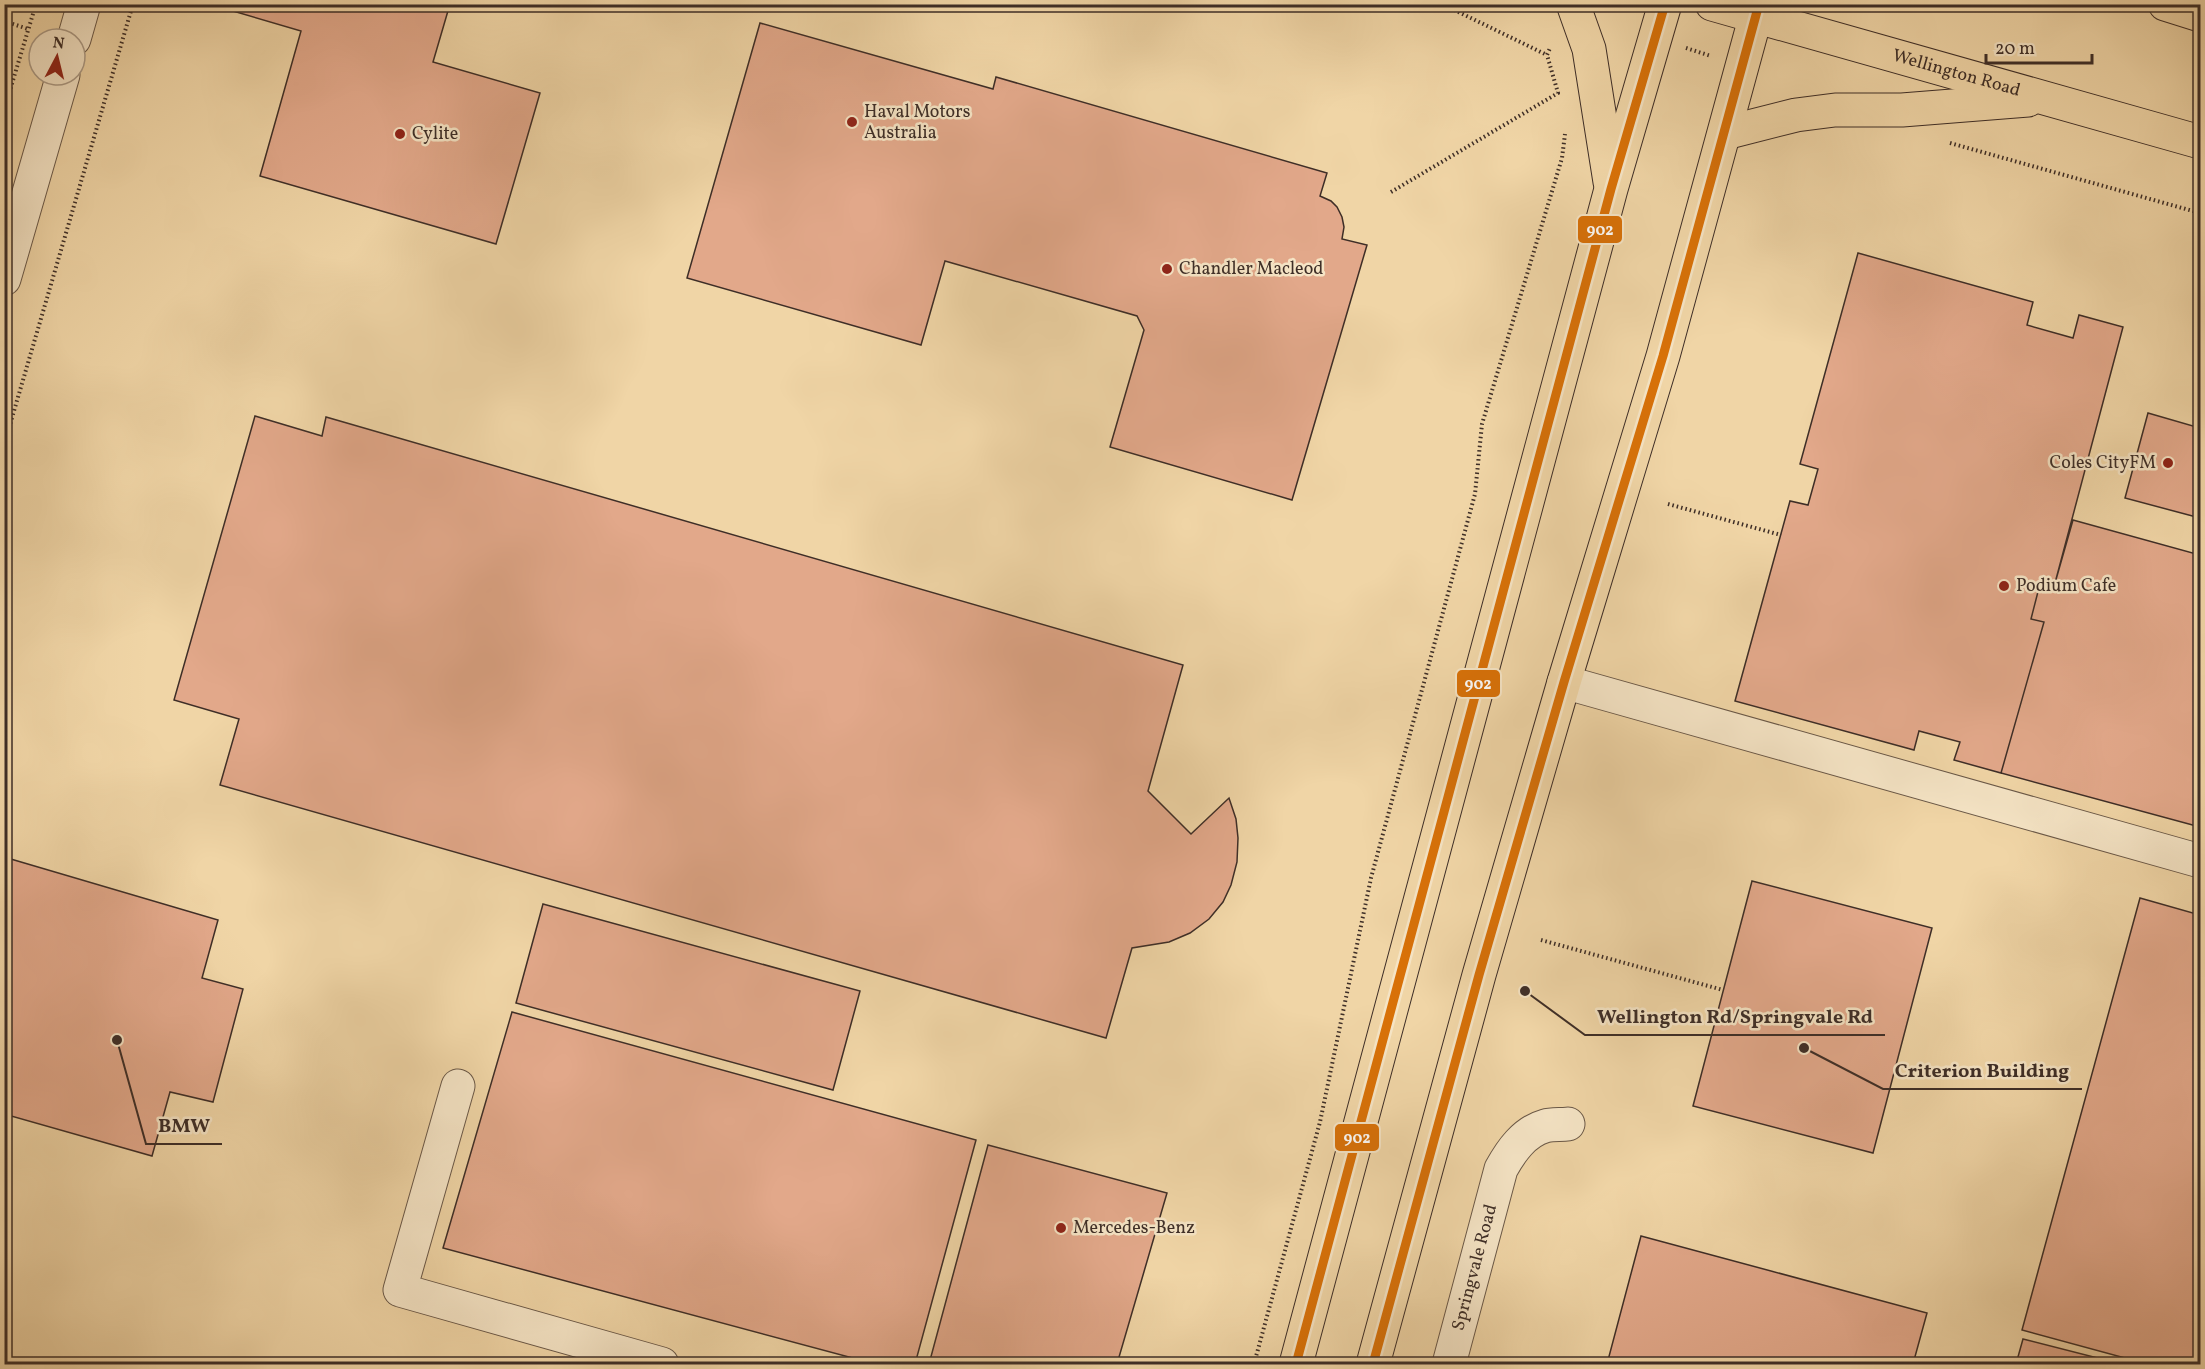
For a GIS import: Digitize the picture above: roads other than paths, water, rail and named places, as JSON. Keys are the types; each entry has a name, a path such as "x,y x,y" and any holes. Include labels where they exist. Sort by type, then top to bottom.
{"highway":[{"path":"1573,4 1589,49 1611,189"},
{"path":"1296,1365 1611,189 1665,4"},
{"name":"Wellington Road","path":"1712,4 1757,10 2200,142"},
{"path":"2165,4 2200,15"},
{"path":"1373,1365 1479,975 1564,682 1663,356 1757,10"},
{"path":"1725,133 1796,115 1835,110 1902,110 2050,99"}],"street":[{"path":"77,27 84,4"},
{"path":"4,279 16,191 58,87"},
{"path":"1564,682 2200,861"},
{"path":"458,1086 400,1290 662,1365"},
{"name":"Springvale Road","path":"1449,1365 1501,1168 1511,1150 1518,1143 1544,1126 1568,1124"}],"place":[{"name":"Haval Motors Australia","path":"852,122"},
{"name":"Cylite","path":"400,134"},
{"name":"Chandler Macleod","path":"1167,269"},
{"name":"Coles CityFM","path":"2168,463"},
{"name":"Podium Cafe","path":"2004,586"},
{"name":"Wellington Rd/Springvale Rd","path":"1525,991"},
{"name":"BMW","path":"117,1040"},
{"name":"Criterion Building","path":"1804,1048"},
{"name":"Mercedes-Benz","path":"1061,1228"}]}
